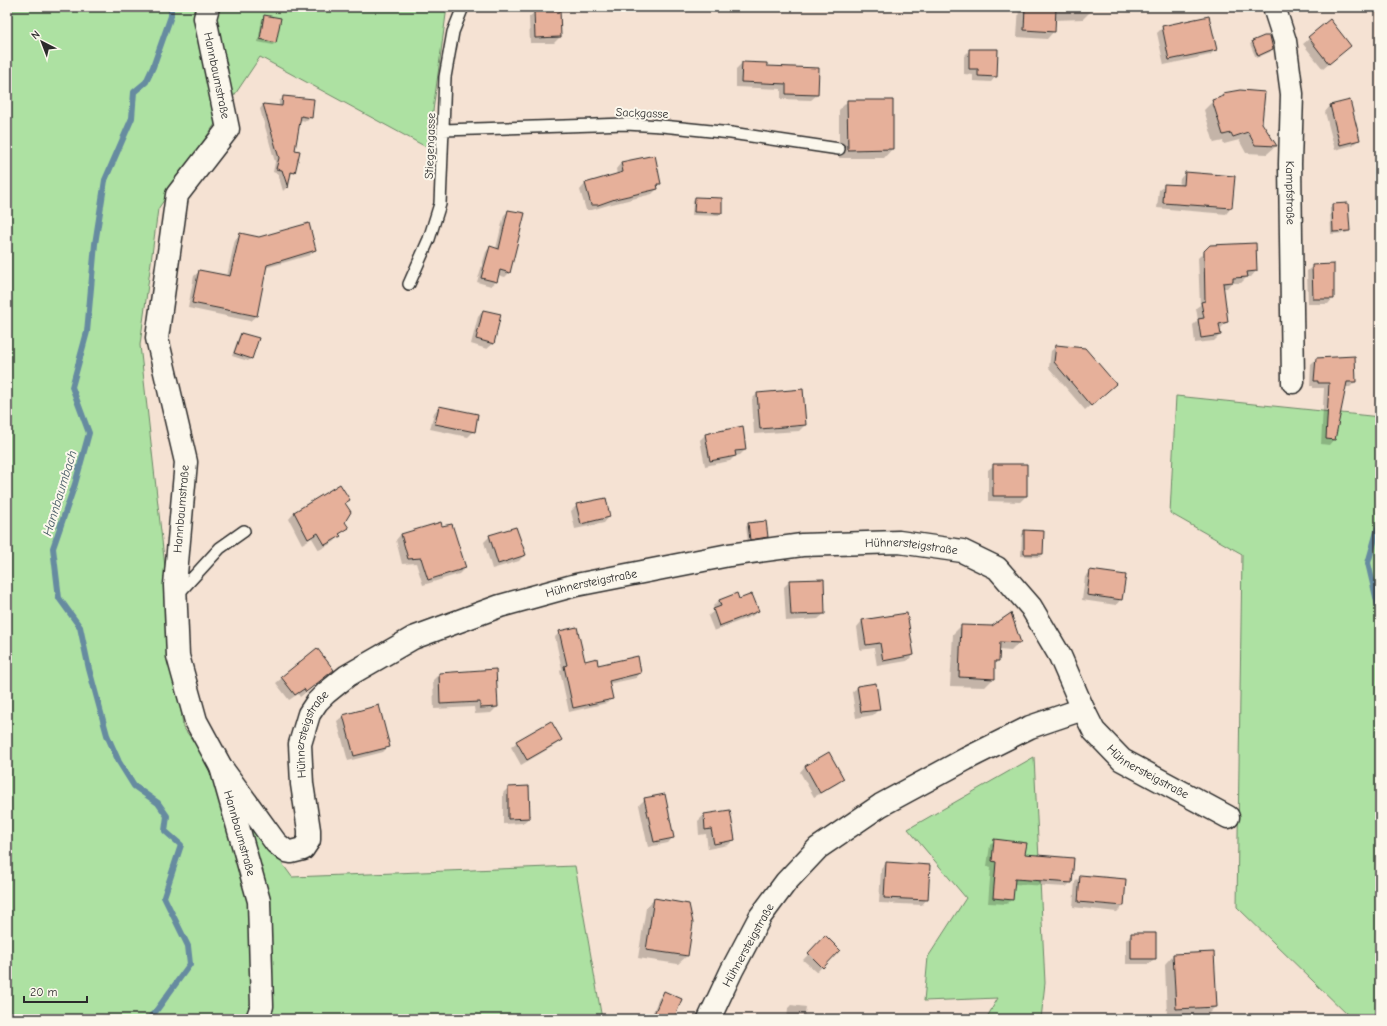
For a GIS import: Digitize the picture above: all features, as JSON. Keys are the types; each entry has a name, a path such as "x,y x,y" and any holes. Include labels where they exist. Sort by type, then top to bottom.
{"street":[{"name":"Hannbaumstraße","path":"208,7 205,18 228,128 177,195 157,338 186,462 175,585 178,656 196,721 221,767 259,901 262,1006 257,1019"},
{"name":"Kampfstraße","path":"1274,7 1286,41 1292,94 1290,164 1293,382"},
{"name":"Hühnersteigstraße","path":"221,767 276,843 286,851 298,851 307,845 310,836 302,778 300,744 309,714 317,702 347,676 413,638 500,606 576,585 729,555 802,545 899,542 962,551 997,568 1031,607 1060,656 1094,731 1122,760 1228,817"},
{"name":"Hühnersteigstraße","path":"709,1019 732,970 760,917 786,882 818,848 881,805 966,759 1030,728 1083,709"}],"lane":[{"name":"Stiegengasse","path":"409,284 429,239 440,204 445,76 453,32 463,7"},
{"name":"Sackgasse","path":"443,130 626,124 731,133 839,149"},
{"path":"176,596 220,548 244,531"}],"green space":[{"path":"7,7 447,7 428,148 260,57 158,209 140,345 183,727 292,877 575,866 602,1019 7,1019"},
{"path":"1176,396 1380,417 1380,1019 1352,1019 1237,907 1242,554 1170,513"},
{"path":"1034,757 1045,983 1041,1019 986,1019 998,998 924,1001 928,957 966,898 908,829"}],"building":[{"path":"1025,7 1056,7 1055,32 1024,30"},
{"path":"560,10 561,37 535,38 534,11"},
{"path":"264,15 281,18 276,43 260,39"},
{"path":"1209,16 1217,50 1169,60 1162,26"},
{"path":"1330,19 1351,46 1329,64 1308,37"},
{"path":"1264,36 1270,36 1273,49 1258,56 1252,41"},
{"path":"969,49 998,49 997,77 978,76 978,69 969,69"},
{"path":"742,62 767,63 767,66 819,68 818,95 786,94 786,84 741,82"},
{"path":"1240,90 1265,92 1262,123 1277,146 1255,145 1248,132 1233,137 1231,133 1223,135 1212,100 1224,96 1223,93"},
{"path":"283,96 314,99 312,118 301,116 295,150 300,151 295,173 291,172 288,188 282,170 276,169 279,158 263,104 282,106"},
{"path":"847,100 893,100 893,149 848,150"},
{"path":"1350,100 1360,140 1340,145 1330,105"},
{"path":"655,155 661,184 657,184 658,189 615,199 598,205 591,205 585,183 623,172 621,162"},
{"path":"1185,172 1235,176 1232,208 1163,203 1164,184 1184,185"},
{"path":"695,197 722,198 722,213 694,212"},
{"path":"1348,203 1350,231 1333,232 1332,204"},
{"path":"508,210 525,213 510,273 500,270 497,282 481,278 490,246 499,249"},
{"path":"309,223 316,250 267,265 257,316 192,303 199,270 230,276 240,233 259,237"},
{"path":"1256,243 1257,271 1247,272 1248,277 1233,278 1233,282 1223,283 1228,322 1219,324 1221,335 1201,338 1198,319 1204,318 1201,302 1205,301 1204,251 1210,245"},
{"path":"1334,264 1334,299 1313,299 1312,265"},
{"path":"483,310 501,314 494,344 476,339"},
{"path":"241,333 259,338 252,359 234,353"},
{"path":"1056,345 1085,348 1116,384 1091,406 1054,362"},
{"path":"1355,356 1356,382 1347,382 1335,440 1326,439 1329,383 1318,383 1318,381 1314,381 1316,358"},
{"path":"803,389 806,425 760,429 757,393"},
{"path":"439,406 478,414 475,432 435,424"},
{"path":"743,426 746,450 735,451 736,456 710,461 705,434"},
{"path":"993,464 1027,464 1027,496 993,496"},
{"path":"340,484 350,500 345,503 351,512 345,522 349,528 339,534 341,536 325,545 318,533 308,539 294,512"},
{"path":"606,498 610,517 581,524 576,504"},
{"path":"766,521 768,537 750,540 748,523"},
{"path":"441,522 442,526 452,524 466,568 428,580 421,558 408,559 401,534"},
{"path":"516,527 526,555 498,564 489,535"},
{"path":"1024,530 1044,531 1043,554 1024,554"},
{"path":"1090,570 1126,575 1122,600 1087,595"},
{"path":"824,579 825,614 791,615 789,580"},
{"path":"737,593 739,599 752,594 759,611 719,626 713,609 721,606 719,600"},
{"path":"907,613 914,655 883,661 880,643 866,645 862,620"},
{"path":"1011,613 1021,643 1000,642 999,661 995,661 995,679 959,677 961,625 992,626"},
{"path":"577,627 585,661 597,658 598,665 638,656 641,673 609,681 613,699 573,708 564,666 567,665 559,631"},
{"path":"317,648 334,670 306,692 304,689 295,695 281,677"},
{"path":"496,669 498,707 480,708 480,702 440,704 439,673"},
{"path":"876,683 880,710 861,712 857,686"},
{"path":"379,705 390,747 354,756 343,715"},
{"path":"551,721 562,740 527,760 516,741"},
{"path":"829,752 844,779 820,793 805,766"},
{"path":"529,786 530,818 508,819 508,787"},
{"path":"665,794 674,838 654,842 644,798"},
{"path":"730,810 735,840 714,844 711,829 705,830 704,814"},
{"path":"994,839 1027,843 1025,854 1074,858 1072,883 1015,879 1013,900 993,898 996,862 992,861"},
{"path":"886,862 930,865 928,900 884,898"},
{"path":"1080,875 1126,879 1124,906 1078,902"},
{"path":"654,898 689,904 693,923 688,956 646,950"},
{"path":"1131,933 1156,933 1156,959 1131,959"},
{"path":"825,935 840,950 823,968 808,953"},
{"path":"1214,952 1217,1007 1176,1009 1173,954"},
{"path":"664,991 682,999 674,1019 652,1019"}],"waterway":[{"name":"Hannbaumbach","path":"148,1019 156,1011 190,964 188,946 164,897 181,845 165,831 167,816 158,803 134,786 119,762 107,735 89,669 80,627 59,598 53,548 75,484 89,433 72,387 87,332 95,244 105,180 132,118 134,92 146,82 153,67 171,16 171,7"},
{"path":"1380,521 1368,563 1380,614"}]}
